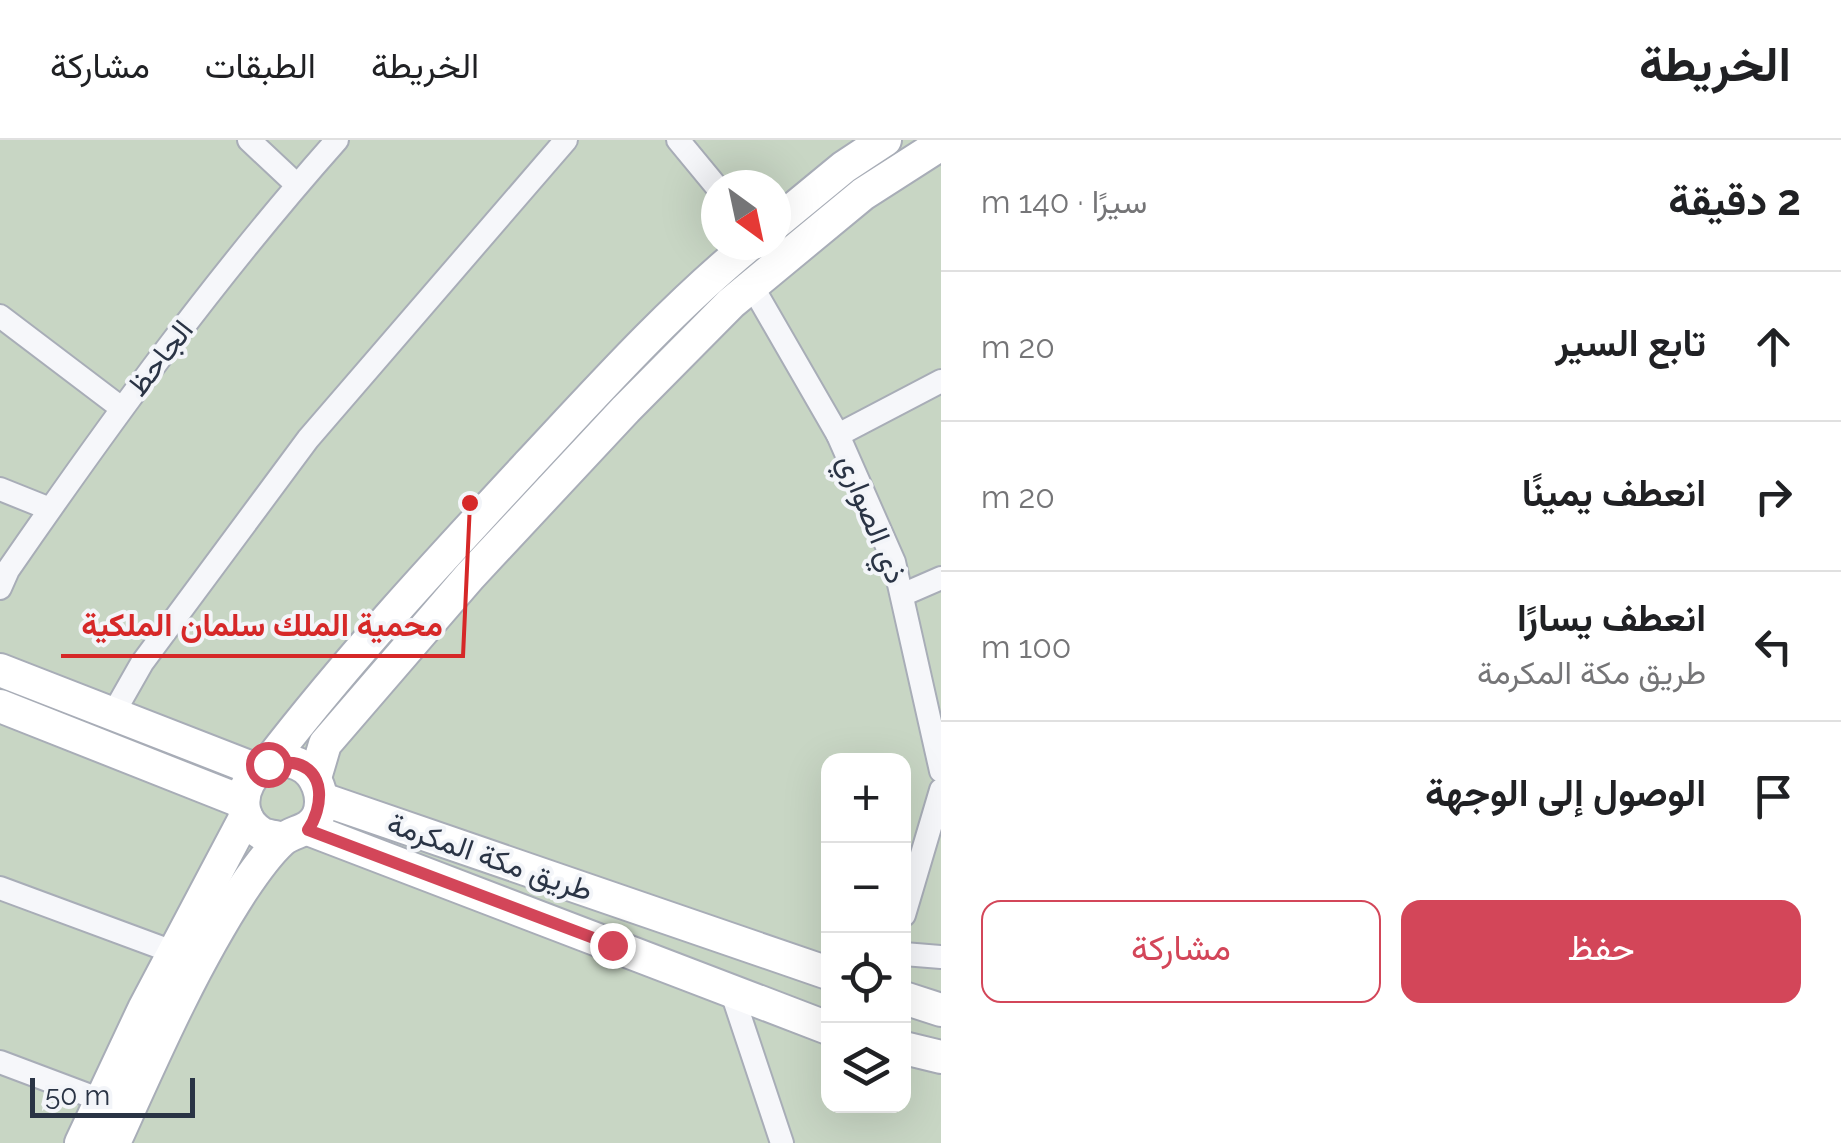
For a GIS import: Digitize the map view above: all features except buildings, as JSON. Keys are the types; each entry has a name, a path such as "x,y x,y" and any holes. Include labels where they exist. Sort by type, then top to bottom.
{"street":[{"path":"249,140 297,185"},
{"name":"الجاحظ","path":"0,588 8,570 120,407 337,140"},
{"path":"113,714 142,663 308,439 566,140"},
{"path":"678,140 703,170"},
{"path":"791,210 844,166 886,140"},
{"path":"114,1143 183,996 244,888 318,815 325,744 470,576 626,409 752,286 862,194 941,144"},
{"path":"81,1143 245,809 246,785 447,553 603,385 731,260"},
{"name":"ذي الصواري","path":"752,286 838,435 894,562 941,771"},
{"path":"0,316 120,407"},
{"path":"838,435 941,381"},
{"path":"0,489 50,509"},
{"path":"902,595 941,578"},
{"path":"0,670 262,767 297,763 318,788"},
{"path":"0,706 245,809 260,832 296,834"},
{"name":"طريق مكة المكرمة","path":"318,788 821,970"},
{"path":"911,891 941,790"},
{"name":"طريق مكة المكرمة","path":"296,834 821,1025"},
{"path":"0,888 173,952"},
{"path":"911,955 941,957"},
{"path":"731,990 782,1143"},
{"path":"911,1000 941,1010"},
{"path":"911,1050 941,1057"},
{"path":"0,1062 101,1100"}],"green space":[{"path":"0,140 941,140 941,1143 0,1143"}],"place":[{"name":"محمية الملك سلمان الملكية","path":"470,503"}],"route":[{"path":"268,764 297,763 315,778 322,799 308,830 612,945"}]}
